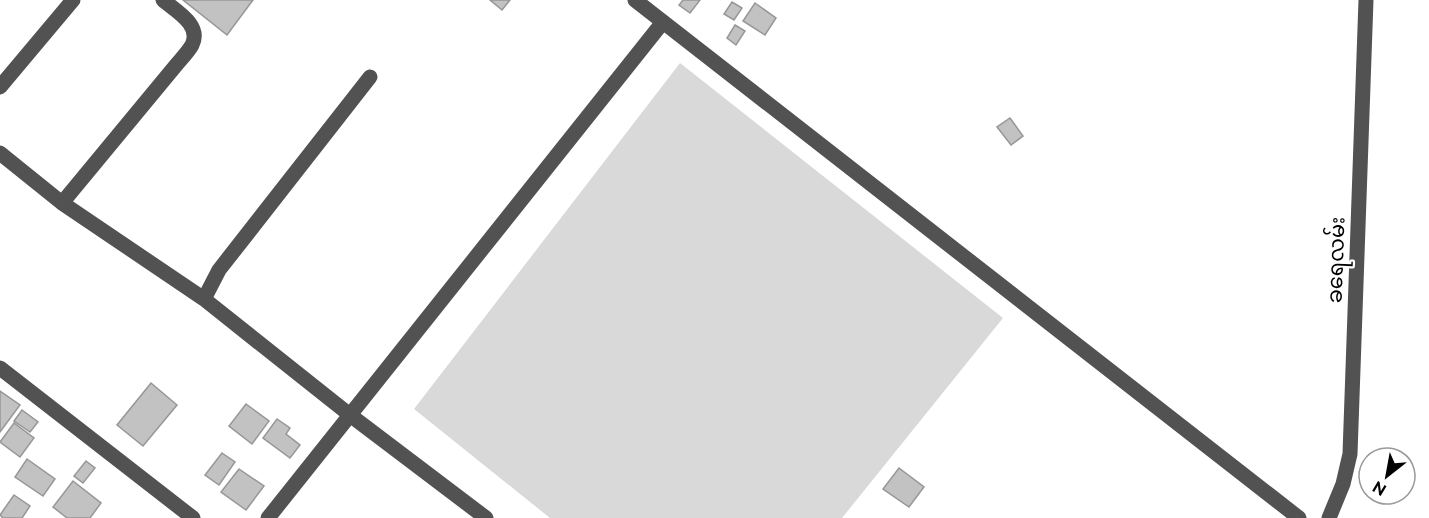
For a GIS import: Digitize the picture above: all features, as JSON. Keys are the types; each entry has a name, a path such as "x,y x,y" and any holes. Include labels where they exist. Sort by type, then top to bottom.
{"street":[{"path":"0,87 73,0"},
{"path":"62,204 193,42 193,28 184,17 163,0"},
{"path":"635,0 1299,518"},
{"name":"ခရေလမ်း","path":"1329,518 1343,484 1350,454 1366,0"},
{"path":"268,518 663,22"},
{"path":"204,299 219,270 370,77"},
{"path":"0,153 62,204 204,299 350,415 486,518"},
{"path":"0,368 193,518"}],"shaded area":[{"path":"680,63 1003,318 842,518 550,518 414,409"}],"building":[{"path":"183,0 253,0 227,35"},
{"path":"490,0 510,0 502,10"},
{"path":"683,0 700,0 690,13 679,5"},
{"path":"732,2 742,8 734,20 724,14"},
{"path":"755,3 776,18 765,35 743,21"},
{"path":"735,25 745,31 736,45 727,38"},
{"path":"1010,118 1023,136 1011,145 997,127"},
{"path":"151,383 177,405 143,446 117,425"},
{"path":"0,391 20,405 0,432"},
{"path":"246,404 269,421 252,444 229,426"},
{"path":"22,410 38,422 30,432 14,421"},
{"path":"277,419 290,428 286,434 300,445 290,458 263,438"},
{"path":"14,423 34,438 20,457 0,442"},
{"path":"222,453 235,462 219,485 205,475"},
{"path":"27,459 55,479 43,496 15,477"},
{"path":"86,461 95,468 83,483 74,476"},
{"path":"899,468 924,487 909,507 883,489"},
{"path":"239,469 264,486 246,510 221,492"},
{"path":"73,481 101,503 90,518 67,518 53,507"},
{"path":"14,495 30,506 22,518 3,518 0,515"}]}
